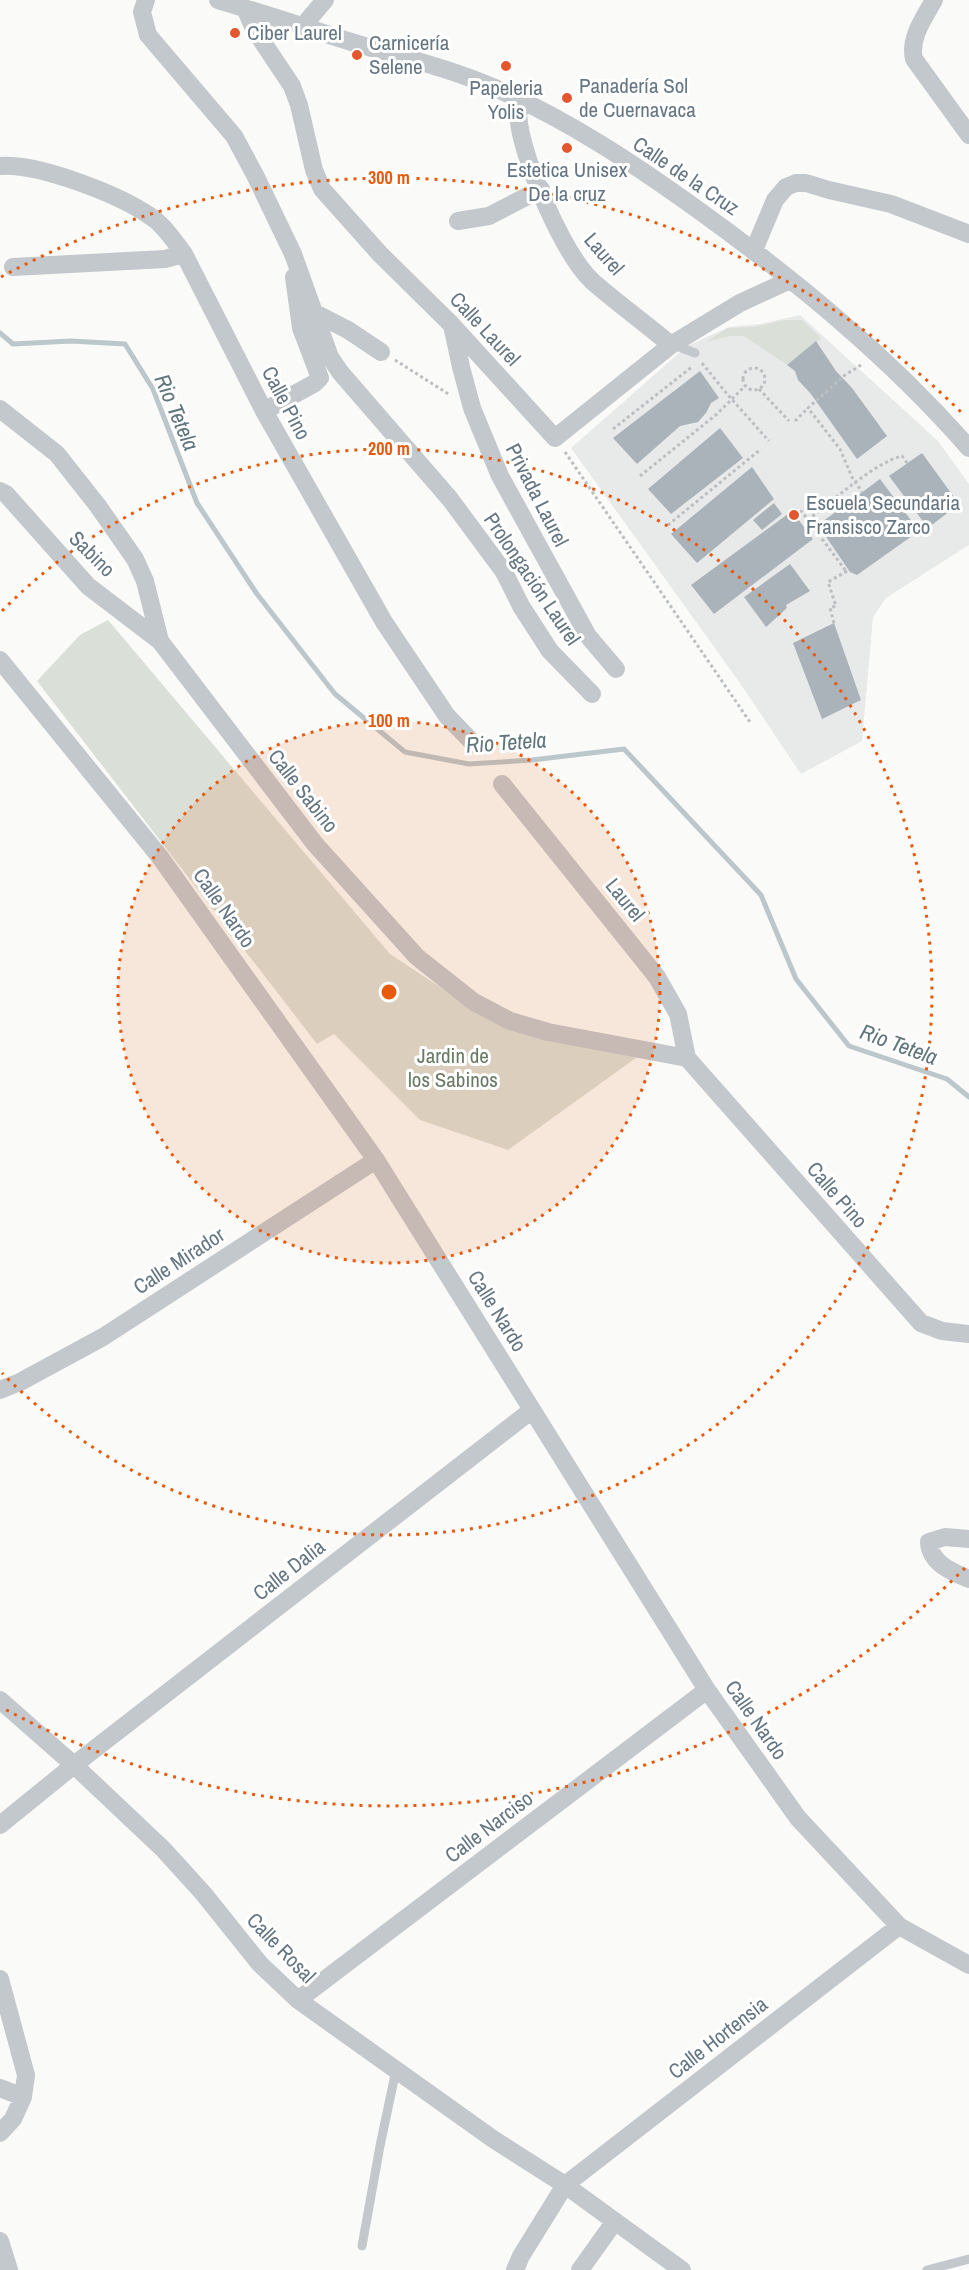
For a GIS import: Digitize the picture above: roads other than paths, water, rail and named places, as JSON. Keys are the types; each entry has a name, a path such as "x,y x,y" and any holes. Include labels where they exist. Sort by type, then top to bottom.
{"street":[{"path":"146,0 143,19 148,35 234,136 293,254 314,312 348,330 381,352"},
{"name":"Calle de la Cruz","path":"218,0 411,58 495,88 568,126 650,176 754,250 832,312 875,350 969,448"},
{"path":"303,26 325,0"},
{"path":"934,0 913,40 914,59 969,135"},
{"name":"Calle Laurel","path":"245,8 254,29 292,86 299,105 314,170 322,189 379,252 452,325 555,438 671,345"},
{"name":"Laurel","path":"518,100 519,123 525,146 567,249 591,279 671,345"},
{"name":"Calle Pino","path":"0,166 25,166 97,190 152,217 168,233 184,254 264,411 384,622 447,716 474,744"},
{"path":"754,250 775,200 786,187 796,183 806,183 891,204 969,234"},
{"path":"458,221 489,216 541,189"},
{"path":"12,267 165,259 184,254"},
{"path":"264,411 320,378 301,328 295,290 293,254"},
{"path":"671,345 740,303 790,280"},
{"name":"Prolongación Laurel","path":"314,312 330,357 340,372 450,499 504,572 521,606 544,642 592,694"},
{"name":"Privada Laurel","path":"452,325 472,408 500,476 588,636 616,669"},
{"name":"Calle Sabino","path":"0,409 57,454 124,542 145,581 160,641 315,844 417,957 474,1002 510,1021 548,1032 687,1058"},
{"name":"Sabino","path":"0,491 6,494 88,586 160,641"},
{"name":"Calle Nardo","path":"0,660 160,857 376,1160 707,1690 798,1818 900,1926 969,1965"},
{"name":"Laurel","path":"502,784 657,976 678,1014 687,1058"},
{"name":"Calle Pino","path":"687,1058 921,1323 942,1331 969,1334"},
{"name":"Calle Mirador","path":"0,1390 20,1382 103,1337 376,1160"},
{"name":"Calle Dalia","path":"0,1825 532,1410"},
{"path":"969,1539 945,1537 929,1542 936,1561 954,1573 969,1579"},
{"name":"Calle Narciso","path":"298,2000 707,1690"},
{"name":"Calle Rosal","path":"0,1700 74,1765 163,1849 203,1893 260,1965 298,2000 493,2139 565,2185 682,2270"},
{"name":"Calle Hortensia","path":"565,2185 900,1926"},
{"path":"0,1979 26,2075 23,2097 13,2119 0,2133"},
{"path":"0,2088 23,2097"},
{"path":"515,2270 521,2256 565,2185"},
{"path":"580,2270 615,2221"},
{"path":"0,2241 9,2270"}],"lane":[{"path":"671,345 695,353"},
{"path":"362,2246 396,2070"},
{"path":"927,2270 969,2259"}],"waterway":[{"name":"Rio Tetela","path":"0,333 13,344 71,341 125,344 153,389 197,503 257,594 335,694 405,752 469,764 532,760 624,749 761,895 796,979 849,1046 947,1079 969,1097"}],"place":[{"name":"Ciber Laurel","path":"235,33"},
{"name":"Carnicería Selene","path":"357,55"},
{"name":"Papeleria Yolis","path":"506,66"},
{"name":"Panadería Sol de Cuernavaca","path":"567,98"},
{"name":"Estetica Unisex De la cruz","path":"567,148"},
{"name":"Escuela Secundaria Fransisco Zarco","path":"794,515"}],"park label":[{"name":"Jardin de los Sabinos","path":"453,1068"}]}
